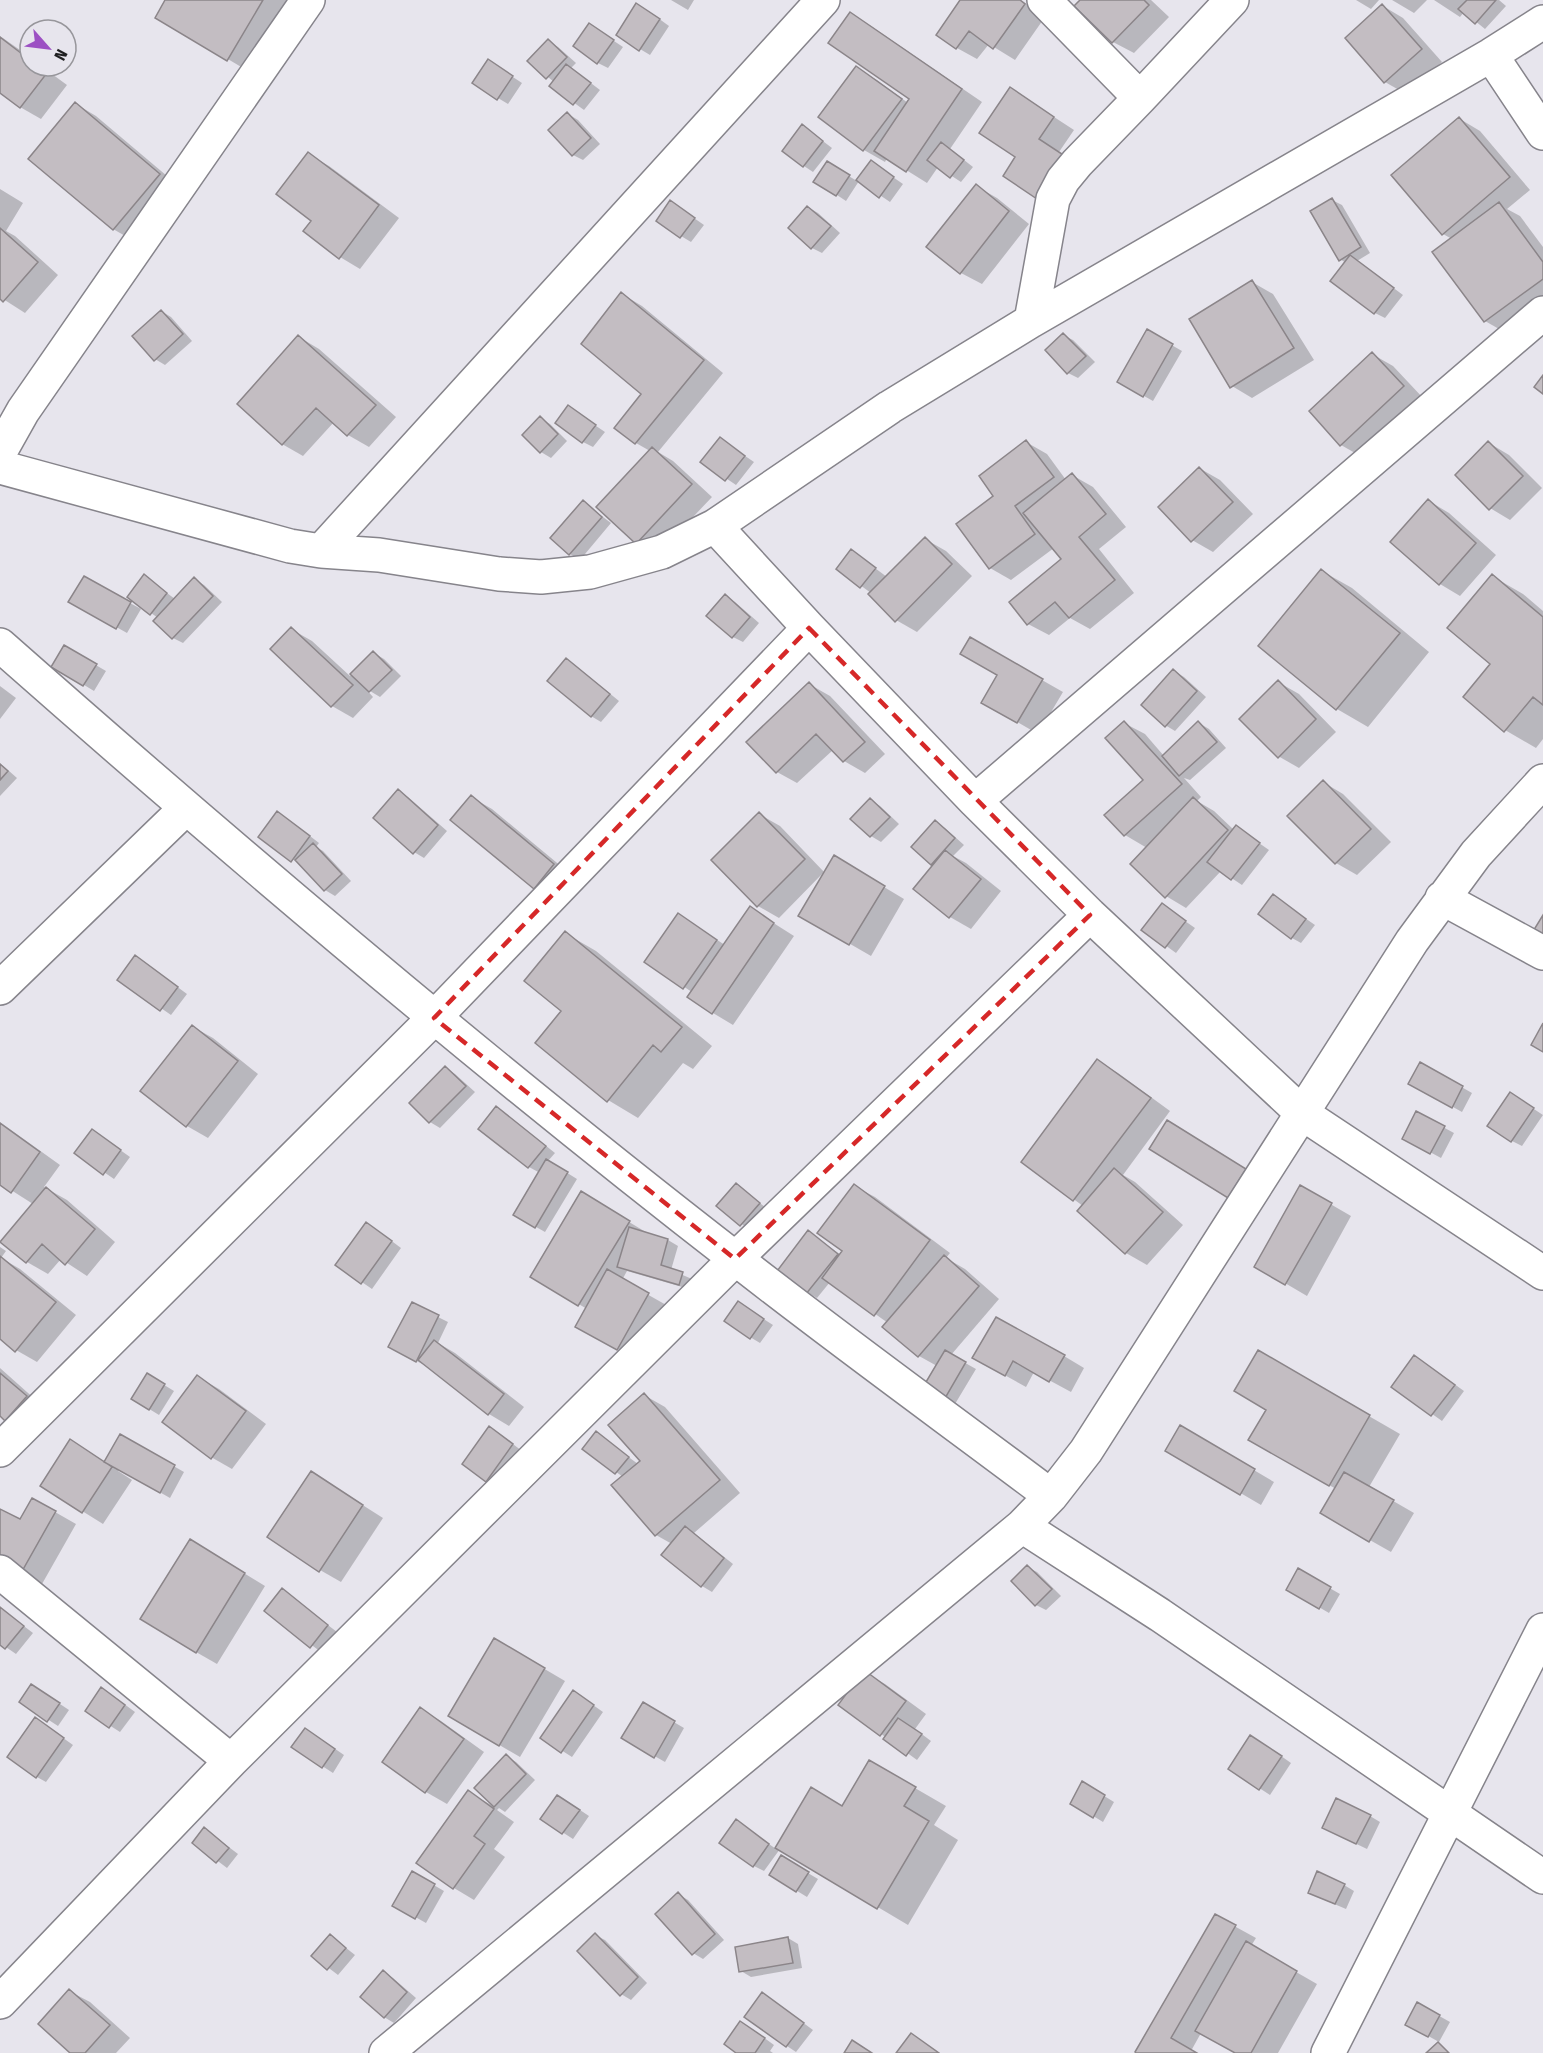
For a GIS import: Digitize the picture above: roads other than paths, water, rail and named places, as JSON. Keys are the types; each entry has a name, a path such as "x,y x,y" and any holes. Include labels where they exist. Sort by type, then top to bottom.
{"street":[{"path":"0,452 23,411 308,0"},
{"path":"321,551 823,0"},
{"path":"1044,0 1140,98"},
{"path":"1031,321 1053,199 1063,180 1232,0"},
{"path":"0,467 291,546 321,551 379,555 499,574 541,577 590,572 652,555 715,526 890,407 1031,321 1491,55 1543,22"},
{"path":"1491,55 1543,133"},
{"path":"975,801 1543,313"},
{"path":"715,526 975,801 1090,915 1303,1114 1543,1273"},
{"path":"0,1450 434,1018 809,628"},
{"path":"0,645 185,809 434,1018 735,1259 1051,1496"},
{"path":"386,2053 1022,1526 1051,1496 1086,1450 1412,941 1476,854 1543,781"},
{"path":"0,988 185,809"},
{"path":"1442,898 1543,953"},
{"path":"0,2002 231,1761 735,1259 1090,915"},
{"path":"1022,1526 1160,1615 1543,1877"},
{"path":"0,1572 231,1761"},
{"path":"1328,2053 1543,1630"}]}
